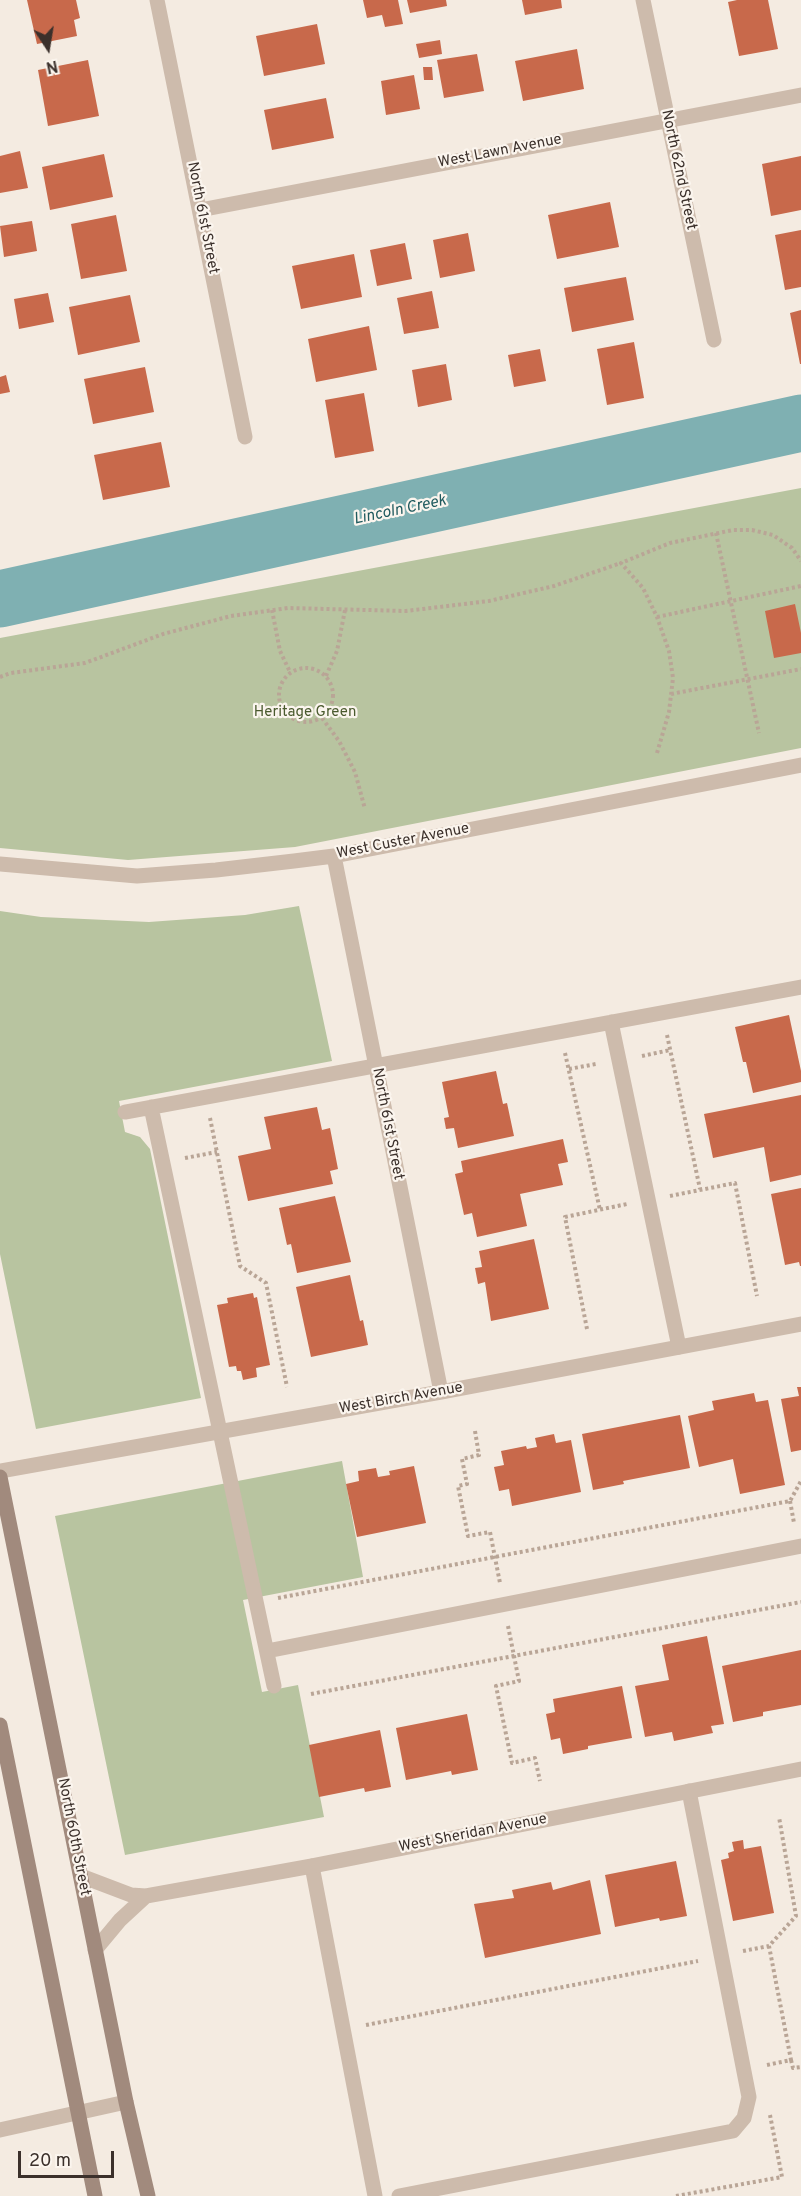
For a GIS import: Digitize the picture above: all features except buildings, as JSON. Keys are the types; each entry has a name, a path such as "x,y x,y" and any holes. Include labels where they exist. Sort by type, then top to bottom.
{"main road":[{"name":"North 60th Street","path":"0,1477 126,2102 148,2196"},
{"path":"0,1725 95,2196"}],"street":[{"name":"North 61st Street","path":"157,0 245,436"},
{"name":"North 62nd Street","path":"643,0 714,340"},
{"name":"West Lawn Avenue","path":"200,210 801,95"},
{"name":"West Custer Avenue","path":"0,864 137,876 216,870 334,855 801,765"},
{"name":"North 61st Street","path":"334,855 441,1392"},
{"path":"125,1112 801,987"},
{"path":"611,1022 679,1347"},
{"path":"151,1107 274,1686"},
{"name":"West Birch Avenue","path":"0,1471 441,1392 801,1324"},
{"path":"267,1651 801,1546"},
{"name":"West Sheridan Avenue","path":"81,1876 131,1895 146,1896 312,1866 801,1769"},
{"path":"399,2196 444,2192 733,2131 744,2118 749,2097 689,1791"},
{"path":"312,1866 375,2196"},
{"path":"95,1950 120,1920 146,1896"},
{"path":"0,2130 126,2102"}],"path":[{"path":"0,676 85,663 163,634 231,616 288,608 406,611 489,600 554,586 670,543 733,530 752,530 773,535 792,548 801,561"},
{"path":"716,533 759,733"},
{"path":"621,563 643,588 657,617 669,651 673,678 669,712 657,753"},
{"path":"657,617 801,586"},
{"path":"272,610 280,651 290,672"},
{"path":"326,676 337,651 345,610"},
{"path":"299,668 308,668 326,676 333,693 332,702 322,718 314,722 297,721 283,711 279,703 280,686 290,672 299,668"},
{"path":"671,694 801,669"},
{"path":"322,718 339,741 355,772 365,809"},
{"path":"662,1013 700,1190"},
{"path":"560,1031 600,1210"},
{"path":"206,1097 240,1266 266,1283 287,1387"},
{"path":"163,1162 217,1152"},
{"path":"475,1431 479,1455 462,1459 467,1485 458,1486 468,1536 490,1532 501,1590"},
{"path":"257,1602 790,1502 801,1481"},
{"path":"311,1694 801,1602"},
{"path":"507,1624 519,1682 496,1686 512,1763 535,1758 540,1781"},
{"path":"343,2030 690,1964 721,1954 769,1946 796,1916 779,1817"},
{"path":"769,1946 791,2060 794,2068 801,2067"},
{"path":"761,2067 791,2060"},
{"path":"676,2196 782,2177 769,2111"}],"green space":[{"name":"Heritage Green","path":"801,488 801,748 295,847 128,860 0,848 0,638"},
{"path":"299,906 332,1061 119,1101 125,1132 140,1137 150,1149 201,1398 36,1429 0,1254 0,911 41,917 149,922 245,915"},
{"path":"342,1461 363,1577 243,1600 262,1692 298,1685 324,1817 125,1855 55,1516"}],"waterway":[{"name":"Lincoln Creek","path":"0,599 801,423"}]}
